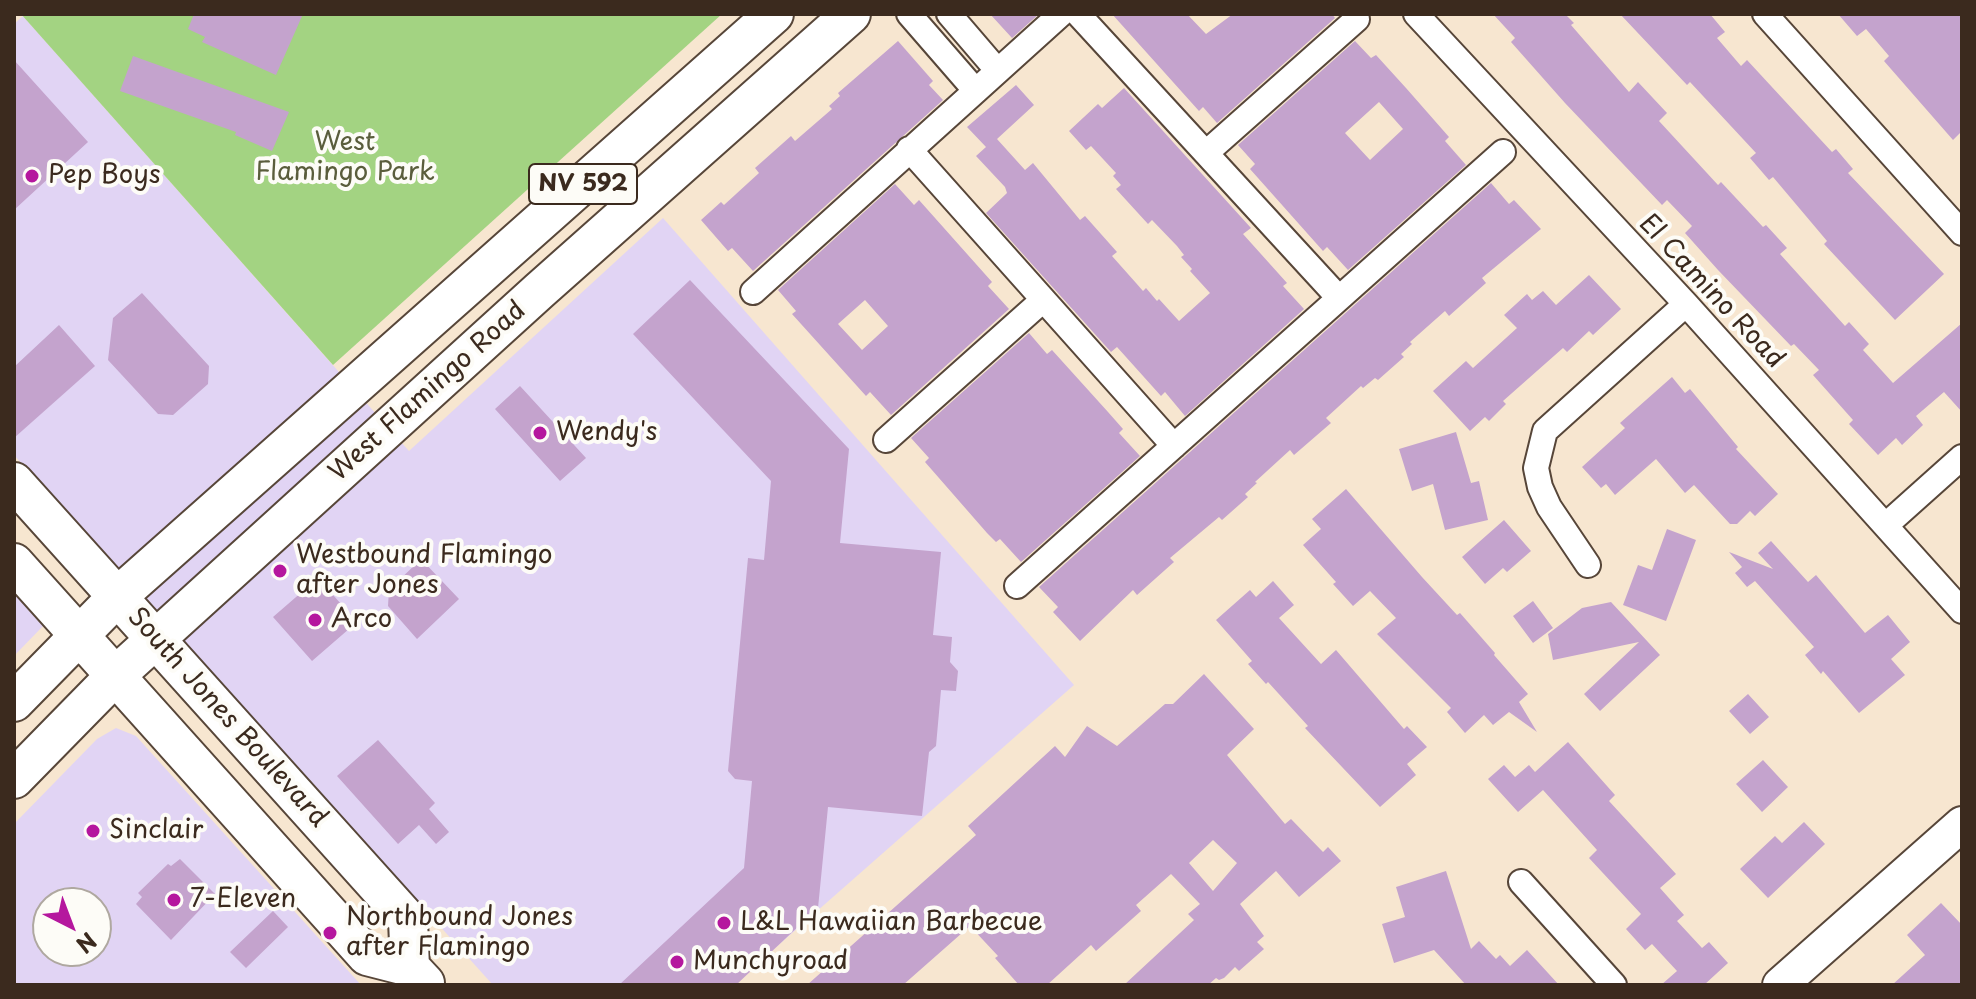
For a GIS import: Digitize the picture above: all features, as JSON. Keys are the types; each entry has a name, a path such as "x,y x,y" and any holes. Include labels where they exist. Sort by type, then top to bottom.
{"main road":[{"name":"West Flamingo Road","path":"14,779 114,677 539,291 851,14"},
{"name":"West Flamingo Road","path":"14,702 117,597 764,23"},
{"path":"631,209 632,185 640,164 734,78 753,54 764,23"},
{"path":"539,291 539,268 551,246 612,190 620,176 613,158"},
{"name":"South Jones Boulevard","path":"14,482 408,920 418,976"},
{"name":"South Jones Boulevard","path":"14,563 367,956 418,976"}],"street":[{"path":"909,14 975,90"},
{"path":"949,14 997,70"},
{"path":"753,292 1061,14"},
{"path":"1078,14 1339,298"},
{"name":"El Camino Road","path":"1416,14 1686,304 1962,611"},
{"path":"1765,14 1962,233"},
{"path":"1206,153 1357,19"},
{"path":"909,149 1174,446"},
{"path":"1017,586 1503,152"},
{"path":"886,440 1043,300"},
{"path":"1588,565 1549,507 1540,487 1536,468 1545,431 1686,304"},
{"path":"1886,525 1962,457"},
{"path":"1780,985 1958,836"},
{"path":"1521,882 1614,985"}],"shaded area":[{"path":"23,16 409,451 663,218 1074,685 733,985 493,985 14,455 14,24"},
{"path":"14,594 43,626 14,656"},
{"path":"116,728 136,736 361,985 14,985 14,824 97,739"}],"green space":[{"name":"West Flamingo Park","path":"21,14 722,14 333,365"}],"building":[{"path":"194,14 303,14 276,75 202,42 205,37 188,29"},
{"path":"990,14 1039,14 1012,38"},
{"path":"1112,14 1187,14 1206,34 1233,14 1332,14 1335,18 1217,123 1203,107 1199,111"},
{"path":"1493,14 1565,14 1629,92 1638,82 1667,113 1659,121 1718,185 1721,182 1787,248 1780,254 1845,326 1849,322 1869,344 1863,350 1893,383 1962,323 1962,412 1944,392 1916,416 1923,425 1902,445 1896,438 1878,455 1849,424 1853,420 1813,375 1819,370 1794,344 1791,346 1685,233 1692,226 1667,200 1662,205 1565,103 1511,42 1515,38"},
{"path":"1620,14 1710,14 1725,32 1717,38 1741,66 1747,60 1832,152 1836,149 1853,169 1848,173 1944,274 1895,320 1824,244 1827,241 1773,177 1769,180 1750,158 1756,153 1690,82 1687,85"},
{"path":"1838,14 1962,14 1962,131 1953,140 1884,61 1889,56 1866,29 1857,36"},
{"path":"898,41 933,81 929,85 943,100 753,271 732,248 728,251 701,220 721,202 724,205 759,173 755,168 791,136 795,141 832,109 829,106 840,96 838,93"},
{"path":"1355,41 1371,58 1376,55 1406,88 1449,137 1445,141 1466,165 1348,270 1327,247 1323,251 1250,169 1255,164 1238,145","holes":["1379,102 1403,129 1370,160 1345,133"]},
{"path":"133,56 289,112 272,151 235,135 236,132 120,91"},
{"name":"Pep Boys","path":"14,60 88,142 14,210"},
{"path":"1016,85 1034,105 997,139 1025,170 1033,163 1080,220 1085,216 1117,252 1112,256 1143,291 1146,288 1179,321 1210,293 1190,271 1192,269 1181,257 1184,255 1177,246 1152,220 1148,224 1116,189 1121,185 1113,176 1116,173 1091,146 1086,150 1069,131 1098,104 1102,108 1124,88 1251,228 1243,234 1287,283 1283,286 1304,309 1185,416 1165,392 1161,396 1117,347 1111,352 986,213 1007,193 976,156 986,147 967,127"},
{"path":"1491,183 1509,204 1514,200 1541,229 1482,278 1486,283 1449,316 1445,311 1410,342 1412,344 1401,354 1404,357 1378,380 1375,378 1363,388 1361,386 1326,418 1331,423 1294,455 1290,450 1255,482 1245,494 1248,497 1170,558 1174,562 1137,595 1133,590 1080,641 1053,612 1058,607 1039,587"},
{"path":"895,184 914,205 919,200 992,282 988,286 1009,309 891,415 870,392 866,396 792,314 796,311 778,290","holes":["865,300 888,326 862,350 838,324"]},
{"path":"1589,275 1621,309 1593,335 1589,331 1567,352 1563,348 1503,401 1506,404 1489,421 1485,417 1470,431 1433,391 1466,361 1473,368 1517,328 1504,315 1527,294 1532,300 1543,291 1556,305"},
{"path":"690,280 849,449 840,543 941,552 933,635 952,637 950,662 958,671 956,691 941,690 936,746 929,752 922,816 828,807 818,908 736,985 619,985 744,868 752,781 735,779 728,771 748,558 764,560 771,481 633,334"},
{"path":"142,293 209,366 208,384 173,415 158,414 108,360 113,318"},
{"path":"59,325 95,366 14,438 14,367"},
{"path":"1029,333 1047,354 1052,350 1108,412 1123,429 1119,433 1140,456 1021,562 1000,539 996,542 987,533 925,462 929,458 911,438"},
{"path":"1672,377 1685,393 1690,389 1738,447 1736,449 1778,494 1755,516 1750,511 1737,524 1730,524 1694,485 1685,493 1656,459 1615,495 1606,484 1601,488 1582,467 1625,428 1620,423"},
{"name":"Wendy's","path":"520,386 586,458 560,481 495,409"},
{"path":"1456,432 1471,483 1479,481 1488,520 1445,530 1433,484 1412,491 1399,449"},
{"path":"1346,489 1422,577 1457,615 1460,613 1528,694 1519,702 1537,732 1509,712 1493,725 1484,715 1465,733 1447,712 1451,708 1377,634 1396,618 1370,591 1353,606 1333,584 1336,582 1303,545 1321,529 1312,519"},
{"path":"1504,520 1531,551 1507,572 1503,568 1485,584 1462,557"},
{"path":"1667,529 1696,540 1666,621 1623,605 1638,565 1652,570"},
{"path":"1771,541 1808,582 1816,575 1865,633 1888,615 1910,642 1891,659 1905,675 1859,713 1805,655 1814,647 1755,581 1747,587 1735,573 1742,567 1729,552 1773,569 1758,553"},
{"path":"421,559 459,599 417,639 388,606 389,590"},
{"path":"318,578 357,622 312,661 273,617"},
{"path":"1273,581 1294,605 1279,618 1321,664 1336,650 1404,729 1407,726 1427,747 1407,764 1416,775 1380,807 1305,728 1308,726 1268,682 1266,684 1248,664 1252,661 1216,620 1250,590 1256,597"},
{"path":"1533,601 1553,628 1533,643 1513,616"},
{"path":"1611,602 1660,655 1600,711 1584,694 1639,642 1553,660 1548,634 1582,608"},
{"path":"1204,674 1254,729 1227,755 1285,824 1291,819 1323,852 1328,847 1341,861 1299,897 1276,871 1240,904 1264,936 1257,942 1264,949 1239,971 1235,967 1224,978 1216,978 1208,985 1124,985 1194,920 1188,914 1200,904 1171,874 1136,905 1141,911 1096,951 1091,945 1047,985 1019,985 970,926 903,985 807,985 976,835 968,826 1055,746 1065,757 1087,726 1117,746 1165,704 1173,704","holes":["1213,840 1237,863 1213,891 1189,863"]},
{"path":"1748,694 1769,717 1750,734 1729,711"},
{"path":"378,740 435,803 429,809 449,832 436,844 419,825 398,844 337,776"},
{"path":"1568,742 1615,795 1609,801 1676,874 1660,888 1684,915 1677,921 1702,948 1709,942 1728,963 1704,985 1661,985 1677,971 1652,944 1645,950 1626,929 1641,914 1589,858 1597,850 1543,790 1518,812 1488,779 1504,765 1515,777 1529,765 1535,772"},
{"path":"1763,760 1788,787 1762,812 1736,784"},
{"path":"1804,822 1825,844 1768,898 1740,869 1775,836 1782,843"},
{"name":"7-Eleven","path":"180,859 215,894 171,940 136,904 142,897 138,893 168,864 171,866"},
{"path":"1446,871 1471,949 1479,941 1496,959 1500,955 1510,966 1527,950 1559,985 1466,985 1434,950 1394,963 1382,924 1405,917 1396,887"},
{"path":"1941,903 1962,925 1962,985 1892,985 1925,955 1907,935"},
{"path":"273,911 288,927 246,968 230,952"}],"place":[{"name":"Pep Boys","path":"32,176"},
{"name":"Wendy's","path":"540,433"},
{"name":"Westbound Flamingo after Jones","path":"280,571"},
{"name":"Arco","path":"315,620"},
{"name":"Sinclair","path":"93,831"},
{"name":"7-Eleven","path":"174,900"},
{"name":"L&L Hawaiian Barbecue","path":"724,923"},
{"name":"Northbound Jones after Flamingo","path":"330,933"},
{"name":"Munchyroad","path":"677,962"}]}
